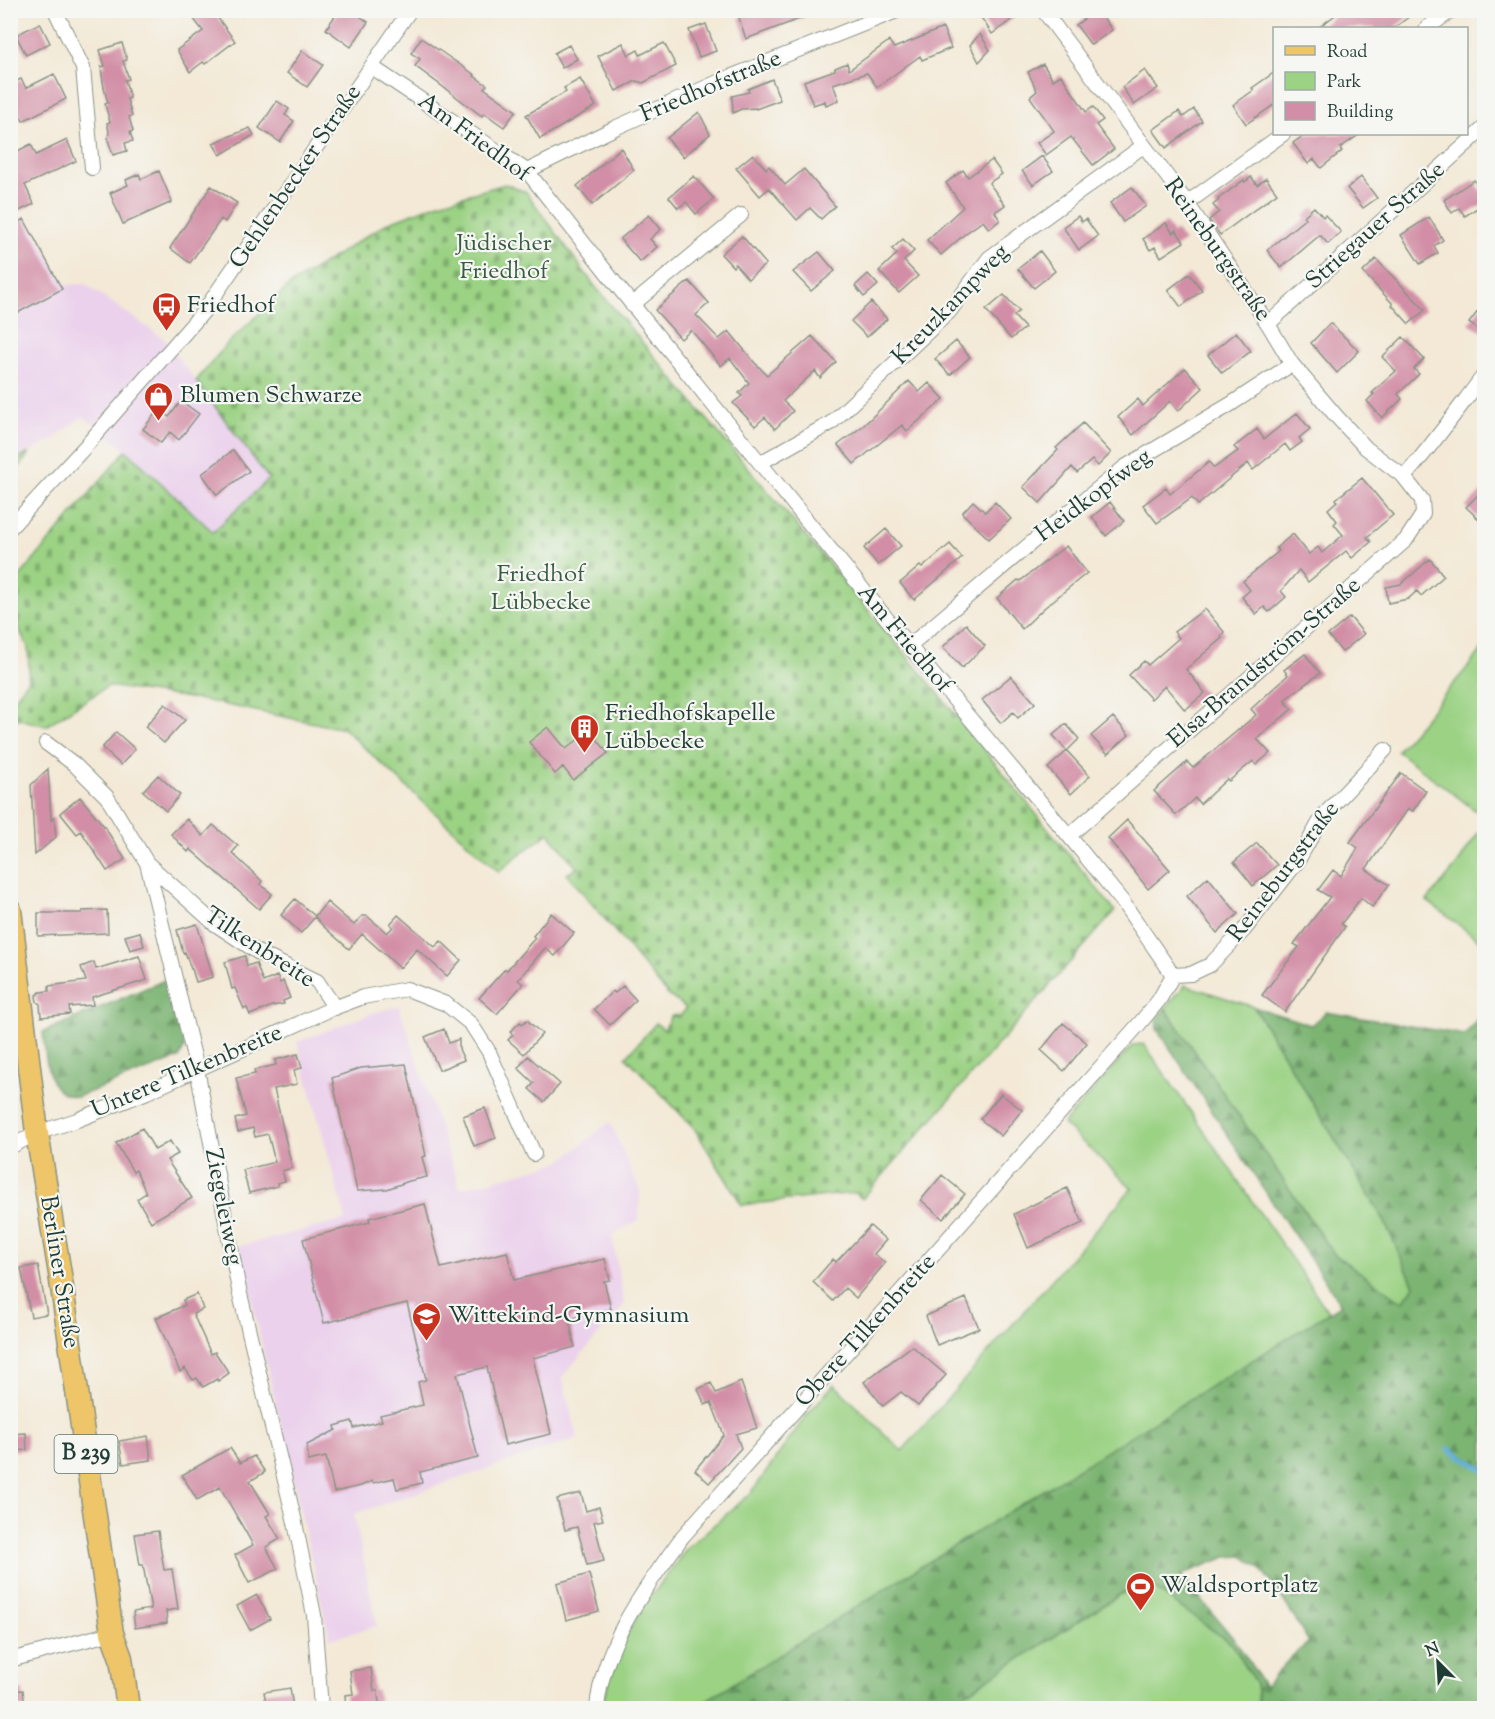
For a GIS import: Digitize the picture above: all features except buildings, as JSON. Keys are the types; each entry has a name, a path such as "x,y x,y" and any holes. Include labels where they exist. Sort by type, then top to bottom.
{"main road":[{"name":"Berliner Straße","path":"10,910 37,1133 60,1274 112,1633 121,1658 128,1708"},
{"name":"Berliner Straße","path":"112,1633 106,1659 114,1708"}],"street":[{"path":"56,10 83,68 92,168"},
{"name":"Gehlenbecker Straße","path":"10,528 36,503 204,311 410,10"},
{"name":"Friedhofstraße","path":"527,171 617,127 725,79 900,10"},
{"name":"Reineburgstraße","path":"1043,10 1187,203 1292,364 1366,448 1404,477"},
{"path":"1428,27 1452,10"},
{"name":"Am Friedhof","path":"372,67 527,171 909,646 1069,836 1122,902 1173,975"},
{"name":"Striegauer Straße","path":"1268,324 1485,128"},
{"path":"1187,203 1282,135"},
{"name":"Kreuzkampweg","path":"760,463 831,423 949,312 989,258 1143,146"},
{"path":"632,304 741,215"},
{"name":"Heidkopfweg","path":"909,646 1125,467 1232,404 1292,364"},
{"path":"1404,477 1430,448 1485,375"},
{"name":"Elsa-Brandström-Straße","path":"1069,836 1406,540 1423,514 1422,500 1404,477"},
{"name":"Ziegeleiweg","path":"46,742 74,764 107,797 147,864 197,1069 238,1290 294,1518 314,1615 321,1708"},
{"name":"Reineburgstraße","path":"1173,975 1191,974 1210,965 1244,930 1297,862 1323,816 1385,750"},
{"name":"Tilkenbreite","path":"147,864 215,924 259,953 317,981 335,1008 363,997 407,989 446,1004 471,1024 489,1052 534,1154"},
{"name":"Obere Tilkenbreite","path":"597,1708 599,1689 619,1633 647,1586 683,1536 1140,1023 1159,1000 1173,975"},
{"name":"Untere Tilkenbreite","path":"10,1147 37,1133 147,1092 335,1008"},
{"path":"10,1660 112,1633"}],"shaded area":[{"path":"25,216 65,285 85,284 163,338 270,479 213,532 126,450 83,416 52,440 11,463 11,223"},
{"name":"Wittekind-Gymnasium","path":"399,1006 460,1189 560,1162 610,1122 640,1191 639,1220 612,1235 624,1305 562,1377 578,1438 354,1514 377,1626 330,1639 239,1246 346,1220 297,1042 373,1013"}],"green space":[{"name":"Friedhof Lübbecke","path":"505,184 526,192 594,285 938,693 1115,911 862,1199 855,1193 742,1205 694,1128 626,1057 656,1023 664,1030 671,1016 681,1015 686,1008 668,995 567,874 577,868 549,833 499,872 344,729 202,700 108,686 46,726 11,717 11,703 27,682 29,672 28,647 11,614 11,587 126,450 213,532 269,479 196,381 228,343 290,285 387,223 439,203"},
{"path":"29,453 11,480 11,463"},
{"path":"1482,650 1484,652 1484,817 1397,751"},
{"path":"1484,824 1484,944 1427,901 1457,865"},
{"path":"167,979 184,1035 184,1048 179,1058 77,1097 59,1091 51,1080 43,1032"},
{"path":"1185,985 1254,1007 1383,1218 1414,1286 1403,1302 1334,1254 1165,1008"},
{"path":"1254,1007 1311,1025 1326,1012 1465,1035 1484,1011 1484,1708 1259,1708 1256,1684 1233,1645 1143,1580 942,1708 694,1708 1341,1305 1157,1029 1156,1019 1165,1008 1334,1254 1403,1302 1414,1286 1383,1218","holes":["1242,1556 1260,1568 1281,1596 1309,1642 1291,1657 1265,1687 1237,1643 1181,1575 1226,1557"]},
{"path":"1144,1044 1329,1313 694,1708 603,1708 604,1696 620,1649 645,1601 657,1589 686,1549 752,1492 806,1416 834,1384 902,1451 1132,1188 1063,1124 1133,1045"},
{"name":"Waldsportplatz","path":"1143,1580 1233,1645 1256,1684 1259,1708 942,1708"}],"waterway":[{"path":"1449,1449 1484,1470"}],"place":[{"name":"Friedhof","path":"166,332"},
{"name":"Blumen Schwarze","path":"159,422"},
{"name":"Friedhofskapelle Lübbecke","path":"584,754"},
{"name":"Wittekind-Gymnasium","path":"427,1342"},
{"name":"Waldsportplatz","path":"1140,1612"}],"park label":[{"name":"Jüdischer Friedhof","path":"504,258"}]}
